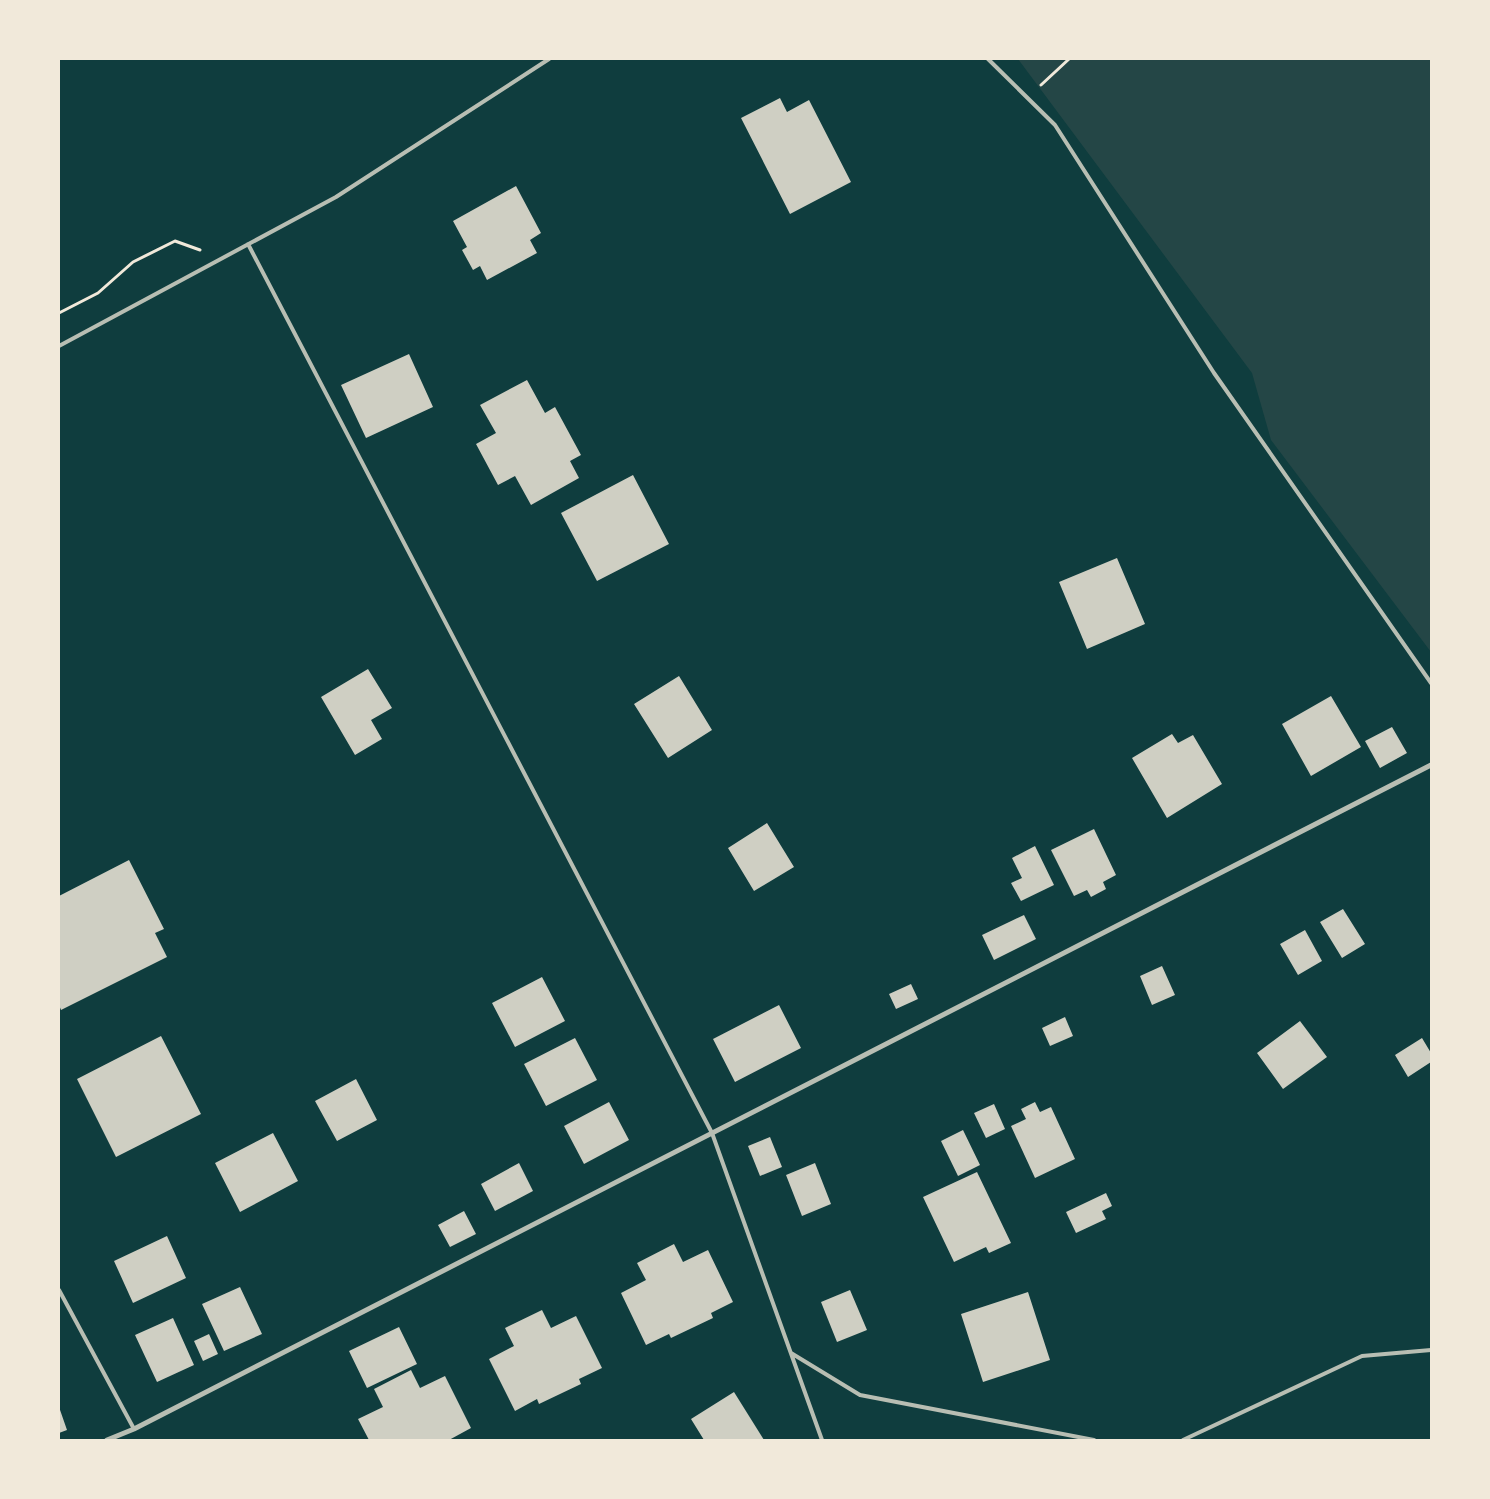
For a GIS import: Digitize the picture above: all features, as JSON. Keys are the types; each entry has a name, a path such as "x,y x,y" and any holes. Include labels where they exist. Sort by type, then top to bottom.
{"street":[{"path":"107,1440 134,1429 1431,765"}],"lane":[{"path":"59,346 336,197 549,59"},
{"path":"988,59 1055,125 1214,372 1431,683"},
{"path":"248,244 712,1133 822,1440"},
{"path":"59,1290 134,1429"},
{"path":"1183,1440 1362,1356 1431,1350"},
{"path":"791,1353 860,1395 1094,1440"}],"path":[{"path":"1027,98 1069,59"},
{"path":"59,313 98,293 133,262 175,241 222,258"}],"shaded area":[{"path":"1018,59 1431,59 1431,652 1271,440 1252,373"}],"building":[{"path":"780,98 787,112 809,100 851,182 790,214 741,118"},
{"path":"516,186 541,233 530,240 537,253 487,280 480,266 473,270 462,250 467,247 453,221"},
{"path":"409,354 433,407 366,438 341,385"},
{"path":"527,380 545,413 555,407 581,455 570,461 579,478 531,505 515,476 498,485 476,444 496,433 480,405"},
{"path":"633,475 669,544 597,581 561,513"},
{"path":"1117,558 1145,624 1087,649 1059,582"},
{"path":"368,669 392,708 371,720 382,739 355,755 321,697"},
{"path":"679,676 712,730 668,758 634,704"},
{"path":"1331,696 1361,747 1311,776 1282,724"},
{"path":"1392,727 1407,753 1380,768 1365,741"},
{"path":"1172,734 1178,743 1193,735 1222,784 1167,818 1132,758"},
{"path":"767,823 794,867 754,891 728,848"},
{"path":"1094,829 1116,875 1103,882 1106,889 1091,897 1087,890 1074,896 1051,850"},
{"path":"1035,846 1054,885 1021,901 1011,883 1022,878 1012,858"},
{"path":"129,860 164,929 155,933 167,957 61,1010 59,1005 59,896"},
{"path":"1343,909 1365,944 1342,958 1320,922"},
{"path":"1024,915 1036,939 994,960 982,935"},
{"path":"1305,930 1322,961 1298,975 1280,944"},
{"path":"1162,966 1175,995 1152,1005 1140,976"},
{"path":"542,977 565,1021 515,1047 492,1003"},
{"path":"911,984 918,999 896,1009 889,994"},
{"path":"779,1005 801,1048 735,1082 713,1039"},
{"path":"1065,1017 1073,1036 1050,1046 1042,1028"},
{"path":"1300,1021 1327,1057 1283,1089 1257,1053"},
{"path":"161,1036 201,1114 116,1157 77,1079"},
{"path":"575,1038 597,1080 546,1106 524,1064"},
{"path":"1422,1038 1431,1053 1431,1062 1408,1077 1395,1055"},
{"path":"356,1079 377,1120 337,1141 315,1101"},
{"path":"609,1102 629,1140 584,1164 564,1126"},
{"path":"1035,1102 1040,1112 1051,1107 1075,1159 1035,1178 1011,1126 1026,1119 1021,1109"},
{"path":"994,1104 1005,1129 986,1138 974,1113"},
{"path":"963,1130 980,1165 958,1176 941,1141"},
{"path":"273,1133 298,1181 240,1212 215,1163"},
{"path":"770,1137 782,1167 760,1176 748,1146"},
{"path":"519,1163 533,1191 495,1211 481,1184"},
{"path":"815,1163 831,1204 802,1216 786,1175"},
{"path":"977,1172 1011,1243 989,1253 986,1247 954,1262 923,1197"},
{"path":"1106,1193 1112,1206 1102,1211 1106,1219 1076,1233 1066,1212"},
{"path":"464,1211 476,1234 450,1247 438,1225"},
{"path":"167,1236 186,1278 133,1303 114,1261"},
{"path":"674,1244 683,1262 708,1250 733,1302 711,1313 713,1318 671,1338 669,1334 646,1345 621,1293 646,1280 637,1263"},
{"path":"240,1287 262,1334 224,1351 202,1304"},
{"path":"850,1290 867,1330 837,1342 821,1302"},
{"path":"1028,1292 1050,1360 983,1382 961,1314"},
{"path":"542,1310 551,1328 576,1316 602,1368 579,1379 581,1384 539,1404 537,1399 515,1411 489,1359 514,1346 505,1328"},
{"path":"173,1318 194,1365 157,1382 135,1335"},
{"path":"399,1327 417,1364 367,1388 349,1351"},
{"path":"209,1334 218,1354 203,1361 194,1341"},
{"path":"411,1370 420,1388 445,1376 471,1428 449,1440 369,1440 358,1419 383,1407 374,1389"},
{"path":"734,1392 764,1440 704,1440 691,1419"},
{"path":"59,1407 67,1430 59,1433"}]}
